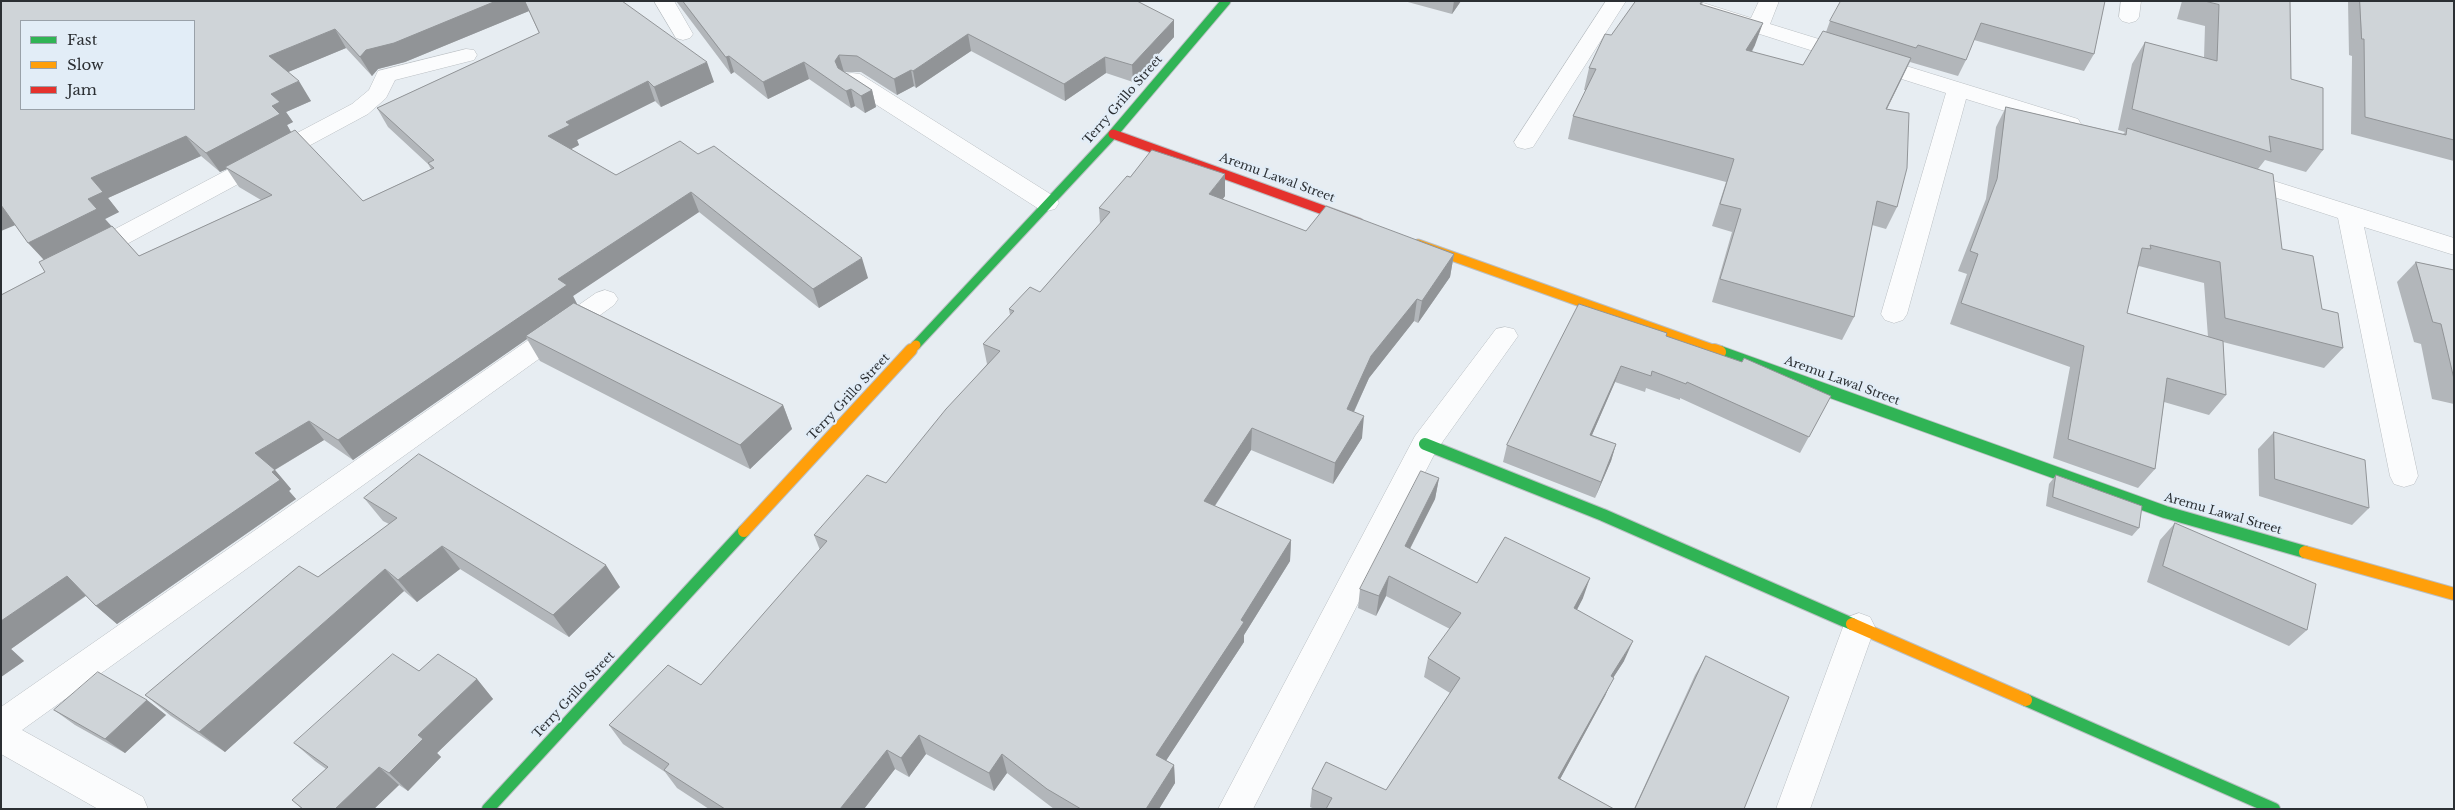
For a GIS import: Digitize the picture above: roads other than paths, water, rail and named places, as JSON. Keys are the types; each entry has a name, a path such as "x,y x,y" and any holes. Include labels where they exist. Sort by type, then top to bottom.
{"street":[{"path":"664,1 683,34"},
{"name":"Terry Grillo Street","path":"488,809 1046,203 1114,134 1226,1"},
{"path":"1524,142 1616,1"},
{"path":"1675,1 2088,130"},
{"path":"1758,27 1769,1"},
{"path":"70,263 360,109 378,93 386,76 466,55"},
{"path":"852,80 1046,203"},
{"path":"1894,314 1958,89"},
{"name":"Aremu Lawal Street","path":"1114,134 1367,225"},
{"path":"2219,172 2454,247"},
{"path":"2349,213 2404,476"},
{"name":"Aremu Lawal Street","path":"1404,239 2165,512 2454,594"},
{"path":"1,726 605,298"},
{"path":"1235,809 1425,444 1505,336"},
{"path":"1425,444 1603,515 2274,809"},
{"path":"1793,809 1859,627"},
{"path":"1,736 131,809"}]}
